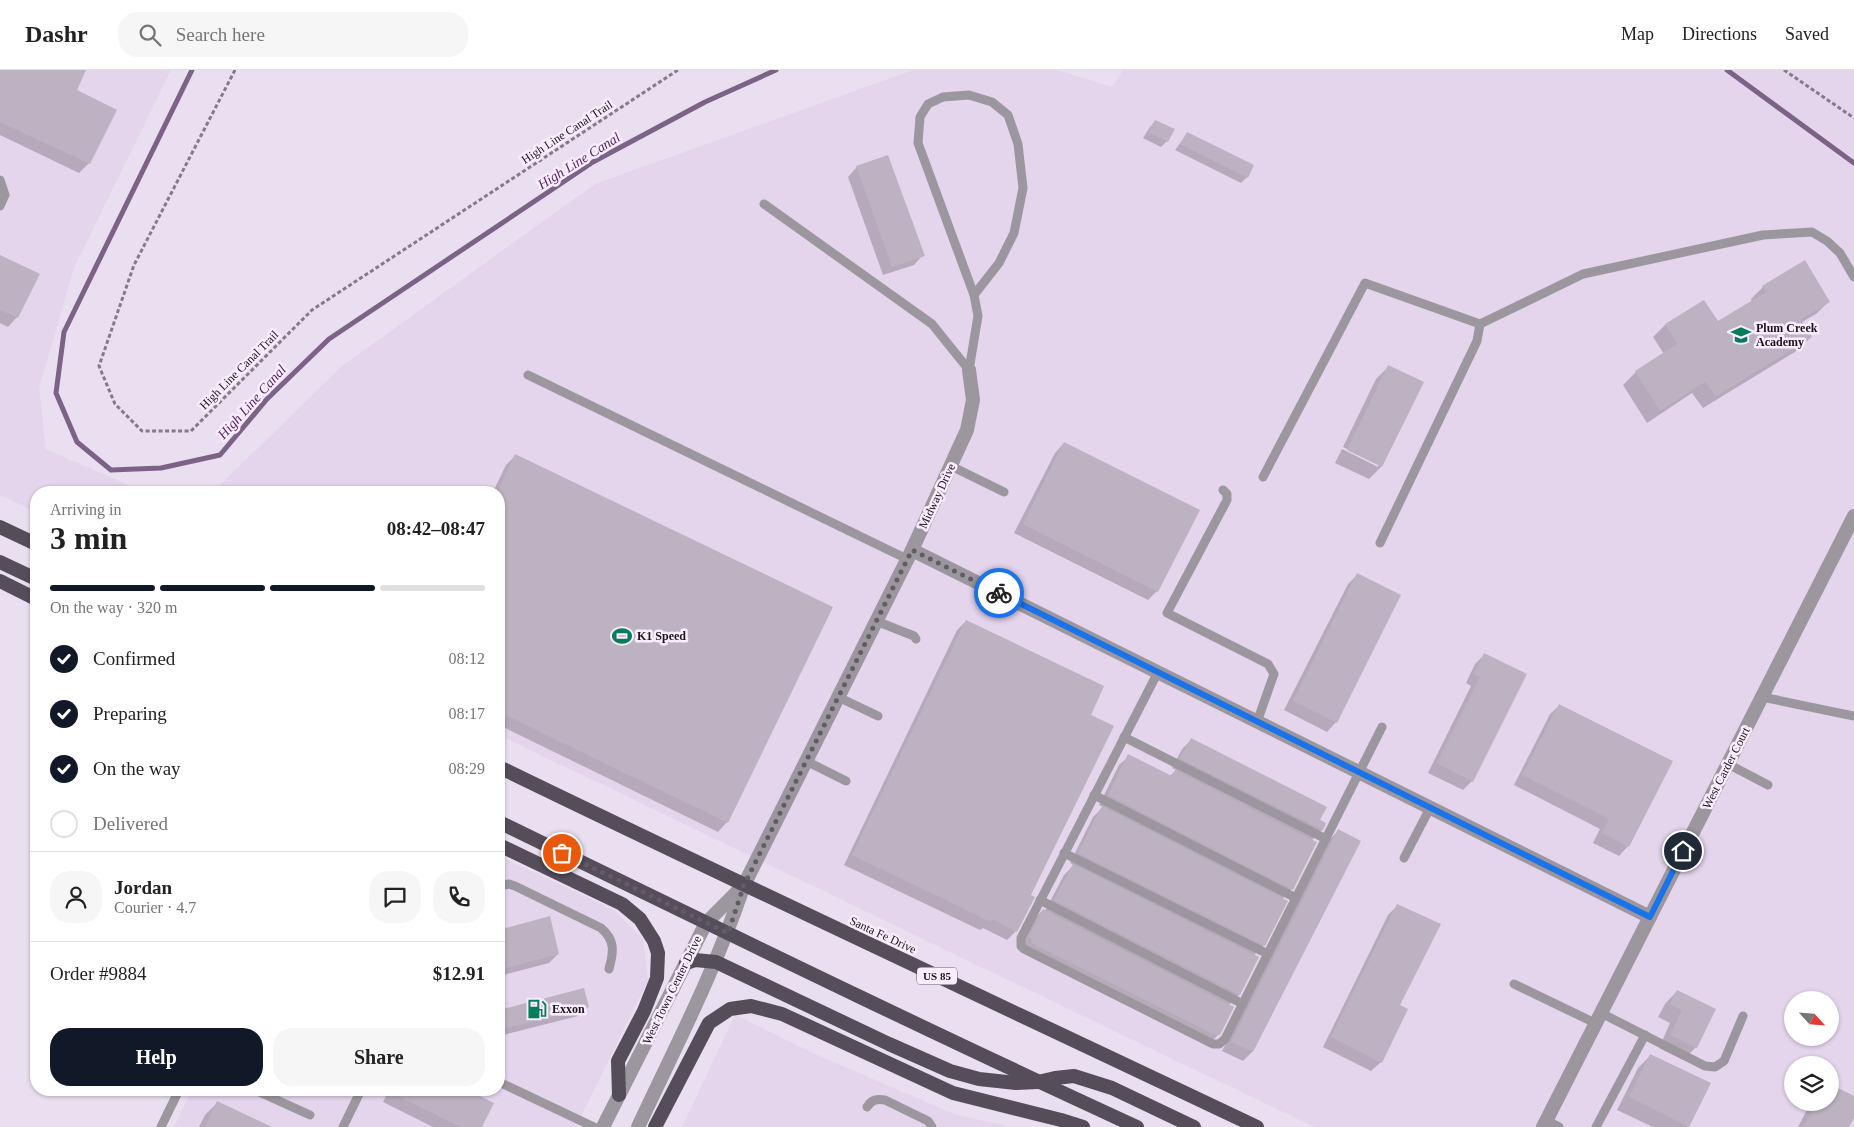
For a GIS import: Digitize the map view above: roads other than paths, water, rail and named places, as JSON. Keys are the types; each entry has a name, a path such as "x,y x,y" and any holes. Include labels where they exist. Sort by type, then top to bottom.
{"highway":[{"path":"0,527 30,541"},
{"path":"0,562 30,576"},
{"path":"0,581 30,596"},
{"name":"Santa Fe Drive","path":"505,770 892,956 1257,1127"},
{"path":"505,825 1038,1082 1137,1127"},
{"path":"505,848 622,904 640,919 654,941 658,953 657,978 644,1011 618,1061 619,1095"},
{"path":"686,963 695,960 716,962 950,1071 979,1079 1016,1083 1038,1082 1074,1076 1112,1088 1194,1127"},
{"path":"655,1127 708,1023 730,1008 751,1006 782,1014 953,1093 1083,1127"}],"street":[{"name":"Midway Drive","path":"744,885 910,554 968,430 973,400 969,370"},
{"name":"West Carder Court","path":"1544,1124 1854,516"},
{"path":"910,554 1158,672 1650,917"},
{"path":"638,1127 716,962 744,885"},
{"name":"West Town Center Drive","path":"603,1127 706,923 744,885"}],"lane":[{"path":"969,370 978,316 974,295 918,143 920,118 928,104 943,97 969,95 992,102 1008,115 1018,144 1023,188 1014,233 999,263 974,295"},
{"path":"0,180 5,195 0,206"},
{"path":"764,204 932,324 969,370"},
{"path":"1263,478 1365,283 1480,324 1583,274 1763,235 1812,232 1826,240 1840,253 1854,277"},
{"path":"1380,543 1477,341 1480,324"},
{"path":"528,375 910,554"},
{"path":"951,466 1004,492"},
{"path":"1223,490 1227,494 1227,500 1167,613 1268,664 1274,674 1257,722"},
{"path":"876,621 914,636 916,639"},
{"path":"1158,672 1040,900 1021,938 1021,946 1213,1044 1223,1042 1225,1039 1382,727"},
{"path":"838,697 878,716"},
{"path":"1762,697 1854,716"},
{"path":"1124,737 1326,839"},
{"path":"806,762 846,781"},
{"path":"1728,764 1768,785"},
{"path":"1094,795 1296,898"},
{"path":"1404,858 1430,808"},
{"path":"1064,853 1268,954"},
{"path":"505,885 515,886 601,928 608,934 614,945 614,954 609,968"},
{"path":"1040,900 1243,1004"},
{"path":"1514,984 1645,1036 1705,1066 1715,1068 1724,1061 1744,1016"},
{"path":"1596,1127 1645,1036"},
{"path":"505,1085 594,1127"},
{"path":"161,1127 176,1096"},
{"path":"268,1096 310,1115"},
{"path":"342,1127 358,1096"},
{"path":"867,1106 870,1102 878,1099 885,1100 928,1121 932,1127"},
{"path":"1544,1124 1559,1127"}],"waterway":[{"name":"High Line Canal","path":"192,70 64,332 56,393 77,442 111,470 161,468 220,455 267,399 329,339 593,162 705,102 776,70"},
{"name":"High Line Canal","path":"1727,70 1854,163"}],"place":[{"name":"Plum Creek Academy","path":"1741,335"},
{"name":"K1 Speed","path":"622,636"},
{"name":"Exxon","path":"537,1009"}]}
